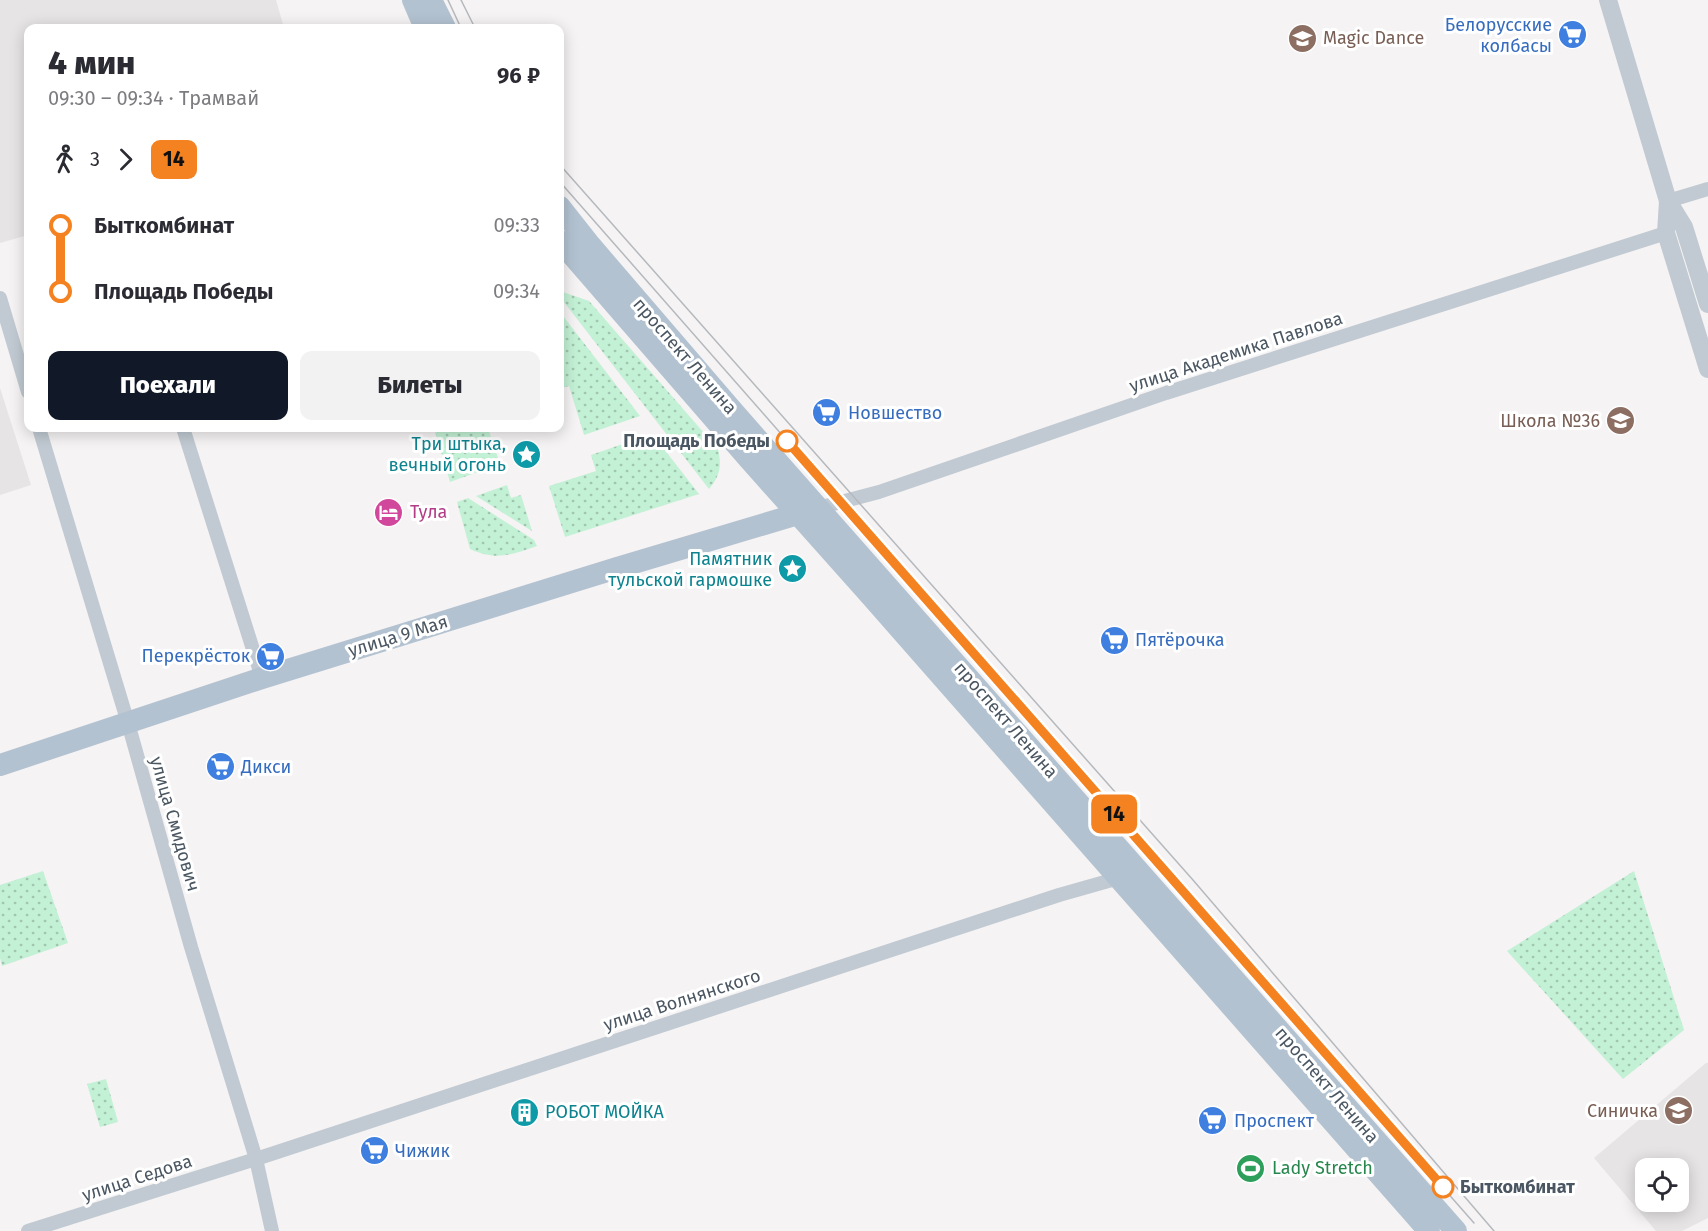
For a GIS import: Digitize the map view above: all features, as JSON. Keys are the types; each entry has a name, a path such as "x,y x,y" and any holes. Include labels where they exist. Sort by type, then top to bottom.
{"main road":[{"path":"413,0 423,24"},
{"path":"432,0 443,24"},
{"name":"проспект Ленина","path":"564,212 690,362 808,511 1119,878 1429,1231"},
{"name":"проспект Ленина","path":"564,247 749,459 808,511 1456,1231"},
{"name":"улица 9 Мая","path":"0,765 262,678 808,511"}],"street":[{"path":"1608,0 1668,201 1684,227 1708,304"},
{"path":"1668,201 1708,189"},
{"path":"1668,201 1666,233 1708,369"},
{"name":"улица Академика Павлова","path":"808,511 879,492 1167,393 1666,233"},
{"path":"0,298 24,379"},
{"name":"улица Смидович","path":"40,432 128,723 191,947 256,1159 273,1231"},
{"path":"184,432 262,678"},
{"name":"улица Волнянского","path":"256,1159 1059,895 1119,878"},
{"name":"улица Седова","path":"28,1231 256,1159"}],"shaded area":[{"path":"0,0 276,0 283,24 24,24 24,236 0,243"},
{"path":"0,388 31,485 0,495"},
{"name":"Синичка","path":"1708,1063 1708,1218 1682,1231 1656,1231 1640,1212 1689,1212 1689,1158 1635,1158 1635,1206 1594,1158"}],"green space":[{"path":"564,292 589,301 718,449 719,470 716,480 709,489 564,302"},
{"path":"564,317 640,416 584,435 569,386 564,387"},
{"path":"435,432 489,432 500,464 450,482"},
{"path":"643,437 664,449 699,494 565,537 549,486 596,471 591,455"},
{"path":"507,485 511,498 521,495 532,531 476,496"},
{"path":"468,498 534,540 537,546 496,556 470,549 457,502"},
{"path":"43,871 68,943 2,966 0,958 0,885"},
{"path":"1634,871 1684,1030 1623,1079 1507,951"},
{"path":"106,1079 118,1122 100,1127 87,1084"}],"tram line":[{"path":"448,0 459,24"},
{"path":"461,0 473,24"},
{"path":"564,170 1193,880 1494,1231"},
{"path":"564,187 1474,1223"},
{"name":"14","path":"787,441 1443,1187"}],"place":[{"name":"Белорусские колбасы","path":"1573,35"},
{"name":"Magic Dance","path":"1302,38"},
{"name":"Новшество","path":"827,413"},
{"name":"Школа №36","path":"1621,421"},
{"name":"Площадь Победы","path":"787,441"},
{"name":"Три штыка, вечный огонь","path":"527,454"},
{"name":"Тула","path":"389,512"},
{"name":"Памятник тульской гармошке","path":"793,569"},
{"name":"Пятёрочка","path":"1114,640"},
{"name":"Перекрёсток","path":"271,656"},
{"name":"Дикси","path":"220,767"},
{"name":"Синичка","path":"1679,1111"},
{"name":"РОБОТ МОЙКА","path":"524,1112"},
{"name":"Проспект","path":"1213,1121"},
{"name":"Чижик","path":"374,1151"},
{"name":"Lady Stretch","path":"1251,1168"},
{"name":"Быткомбинат","path":"1443,1187"}]}
